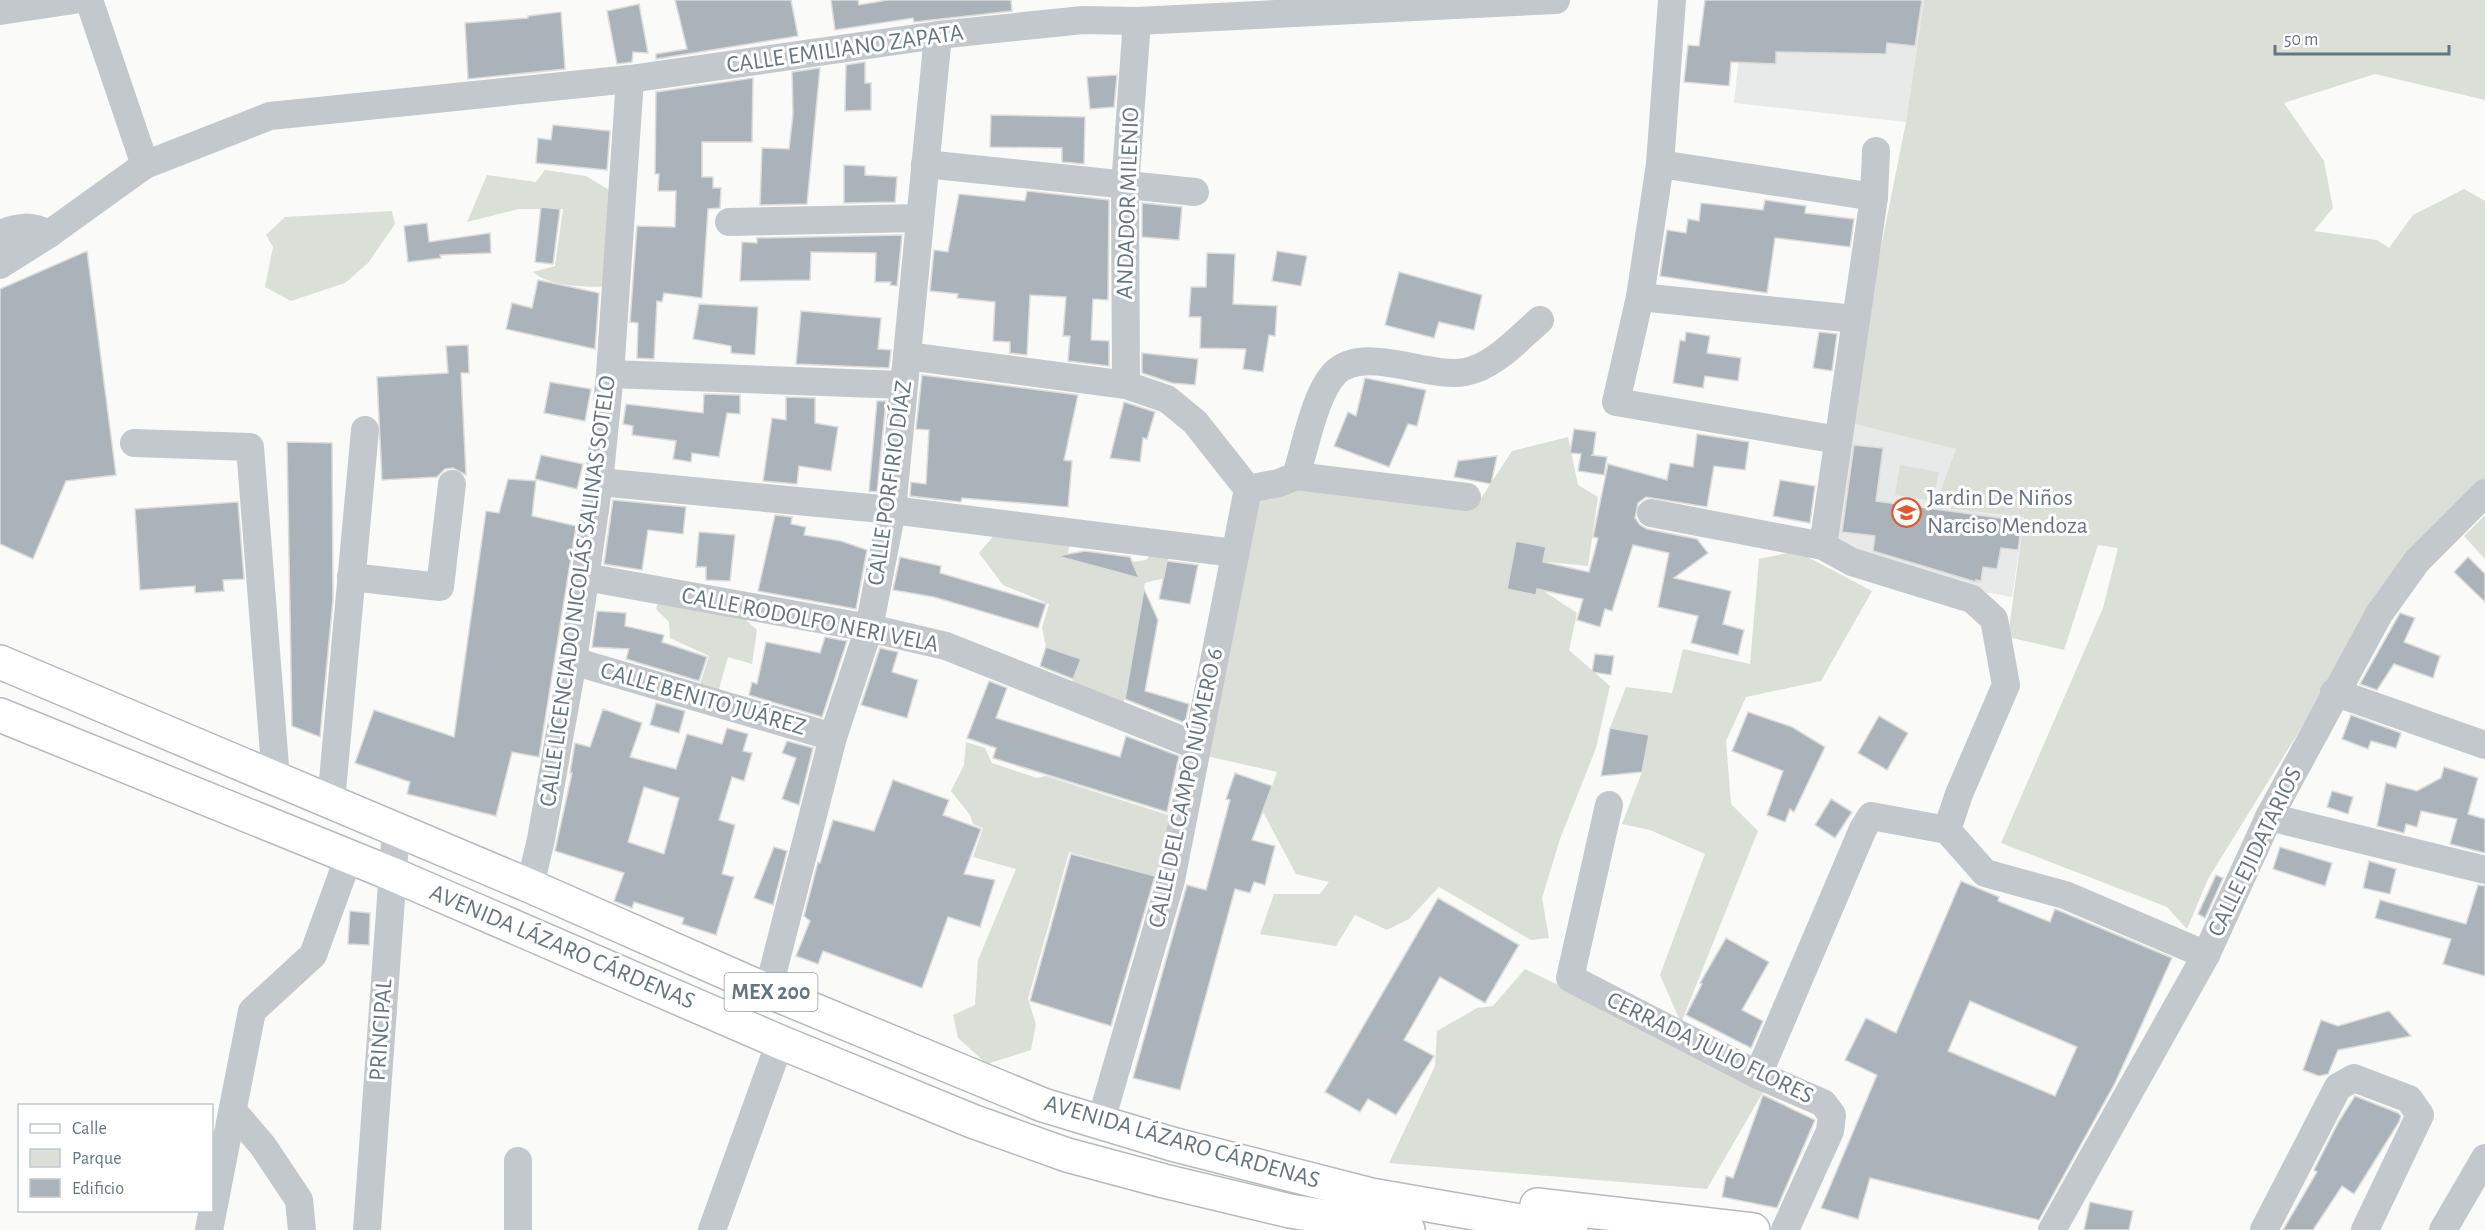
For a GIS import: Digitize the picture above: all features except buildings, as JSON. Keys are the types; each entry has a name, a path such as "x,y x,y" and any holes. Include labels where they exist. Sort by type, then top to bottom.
{"main road":[{"name":"AVENIDA LÁZARO CÁRDENAS","path":"0,662 530,886 768,991 1043,1105 1100,1124 1371,1195 1571,1230"},
{"name":"AVENIDA LÁZARO CÁRDENAS","path":"0,715 393,874 780,1042 972,1121 1067,1155 1164,1182 1290,1211 1408,1230"},
{"name":"AVENIDA LÁZARO CÁRDENAS","path":"1371,1195 1451,1194 1753,1230"}],"street":[{"path":"0,11 74,0"},
{"path":"90,0 145,165"},
{"name":"CALLE EMILIANO ZAPATA","path":"0,265 49,234 145,165 270,116 630,79 938,35 1082,10 1137,21 1556,0"},
{"path":"1672,0 1660,164 1640,297 1616,402 1838,440"},
{"name":"ANDADOR MILENIO","path":"1126,385 1125,186 1137,21"},
{"name":"CALLE PORFIRIO DÍAZ","path":"768,991 833,737 869,628 892,510 938,35"},
{"name":"CALLE LICENCIADO NICOLÁS SALINAS SOTELO","path":"530,886 541,839 573,661 599,482 610,374 630,79"},
{"path":"1823,546 1874,196 1876,151"},
{"path":"925,164 1195,192"},
{"path":"1660,164 1874,196"},
{"path":"729,222 920,218"},
{"path":"0,234 15,228 34,226 49,234"},
{"path":"1640,297 1855,319"},
{"path":"1296,476 1321,398 1330,379 1341,368 1365,361 1448,373 1464,372 1490,361 1540,320"},
{"path":"907,356 1126,385 1167,399 1195,422 1248,489 1278,483 1296,476 1467,497"},
{"path":"610,374 903,385"},
{"path":"331,802 365,430"},
{"path":"134,443 250,447 276,779"},
{"path":"599,482 892,510 1234,554"},
{"path":"351,577 440,587 452,484"},
{"name":"CALLE DEL CAMPO NÚMERO 6","path":"1100,1124 1171,879 1248,489"},
{"name":"CALLE EJIDATARIOS","path":"2052,1230 2206,955 2269,817 2334,692 2379,614 2417,561 2485,493"},
{"path":"1651,513 1823,546 1852,562 1972,599 1994,619 2007,685 1959,794 1947,830"},
{"name":"CALLE RODOLFO NERI VELA","path":"585,577 869,628 946,646 1197,746"},
{"name":"CALLE BENITO JUÁREZ","path":"573,661 833,737"},
{"path":"2334,692 2485,745"},
{"name":"CERRADA JULIO FLORES","path":"1609,805 1570,978 1758,1075 1823,1103 1832,1115 1830,1131 1785,1230"},
{"path":"1758,1075 1871,816 1947,830 1985,873 2065,895 2206,955"},
{"path":"2269,817 2485,870"},
{"name":"PRINCIPAL","path":"367,1230 396,829"},
{"path":"213,1210 252,1011 313,955 349,856"},
{"path":"712,1230 780,1042"},
{"path":"2264,1230 2338,1087 2354,1078 2409,1099 2420,1115 2365,1230"},
{"path":"233,1111 263,1146 299,1200 302,1230"},
{"path":"2443,1230 2485,1158"},
{"path":"518,1161 518,1230"},
{"path":"209,1230 213,1212"}],"shaded area":[{"path":"1745,0 1924,0 1906,122 1734,103"},
{"name":"Jardin De Niños Narciso Mendoza","path":"1846,422 1957,449 1936,507 2024,517 2012,597 1941,584 1829,542"}],"green space":[{"path":"1924,0 2485,0 2485,100 2375,74 2284,103 2324,161 2333,208 2314,231 2377,240 2389,248 2413,215 2464,189 2485,201 2485,480 2403,563 2208,879 2187,929 2167,907 2001,843 2103,608 2118,548 2098,545 2064,650 2008,637 2024,517 1935,507 1956,449 1846,422 1906,122"},
{"path":"545,170 586,176 614,193 611,286 559,284 533,272 555,266 563,209 519,209 467,222 487,175 536,182"},
{"path":"392,211 395,224 368,263 345,283 291,301 265,287 273,247 266,235 285,217"},
{"path":"1568,437 1578,485 1598,497 1588,566 1548,562 1542,590 1577,613 1569,650 1610,686 1596,748 1560,839 1542,898 1549,938 1531,940 1439,887 1409,919 1387,930 1355,915 1336,946 1260,934 1274,894 1320,894 1329,882 1296,874 1263,812 1277,772 1202,755 1255,497 1297,485 1476,506 1512,451"},
{"path":"1900,465 1939,472 1933,501 1895,495"},
{"path":"2485,515 2485,559 2464,536"},
{"path":"997,532 1070,541 1067,558 1122,574 1132,562 1146,560 1152,553 1169,555 1164,578 1145,583 1123,707 1070,687 1081,659 1046,647 1042,628 1049,604 1003,585 979,553"},
{"path":"1796,551 1872,591 1821,681 1746,697 1726,741 1731,804 1758,831 1681,1023 1660,975 1705,854 1650,830 1622,824 1642,772 1649,736 1610,728 1626,687 1672,693 1683,649 1750,664 1759,559"},
{"path":"660,595 738,613 757,630 752,664 728,657 717,696 700,684 709,656 670,638 669,622 656,609"},
{"path":"966,742 985,748 992,763 1037,778 1046,776 1171,816 1160,877 1069,852 1028,999 1036,1024 1031,1050 987,1064 958,1038 953,1015 975,1005 978,960 1016,869 973,857 983,828 973,824 970,815 951,791 964,765"},
{"path":"1525,969 1767,1085 1707,1189 1389,1163 1435,1066 1437,1031 1477,1008 1493,1006"}],"place":[{"name":"Jardin De Niños Narciso Mendoza","path":"1906,512"}]}
